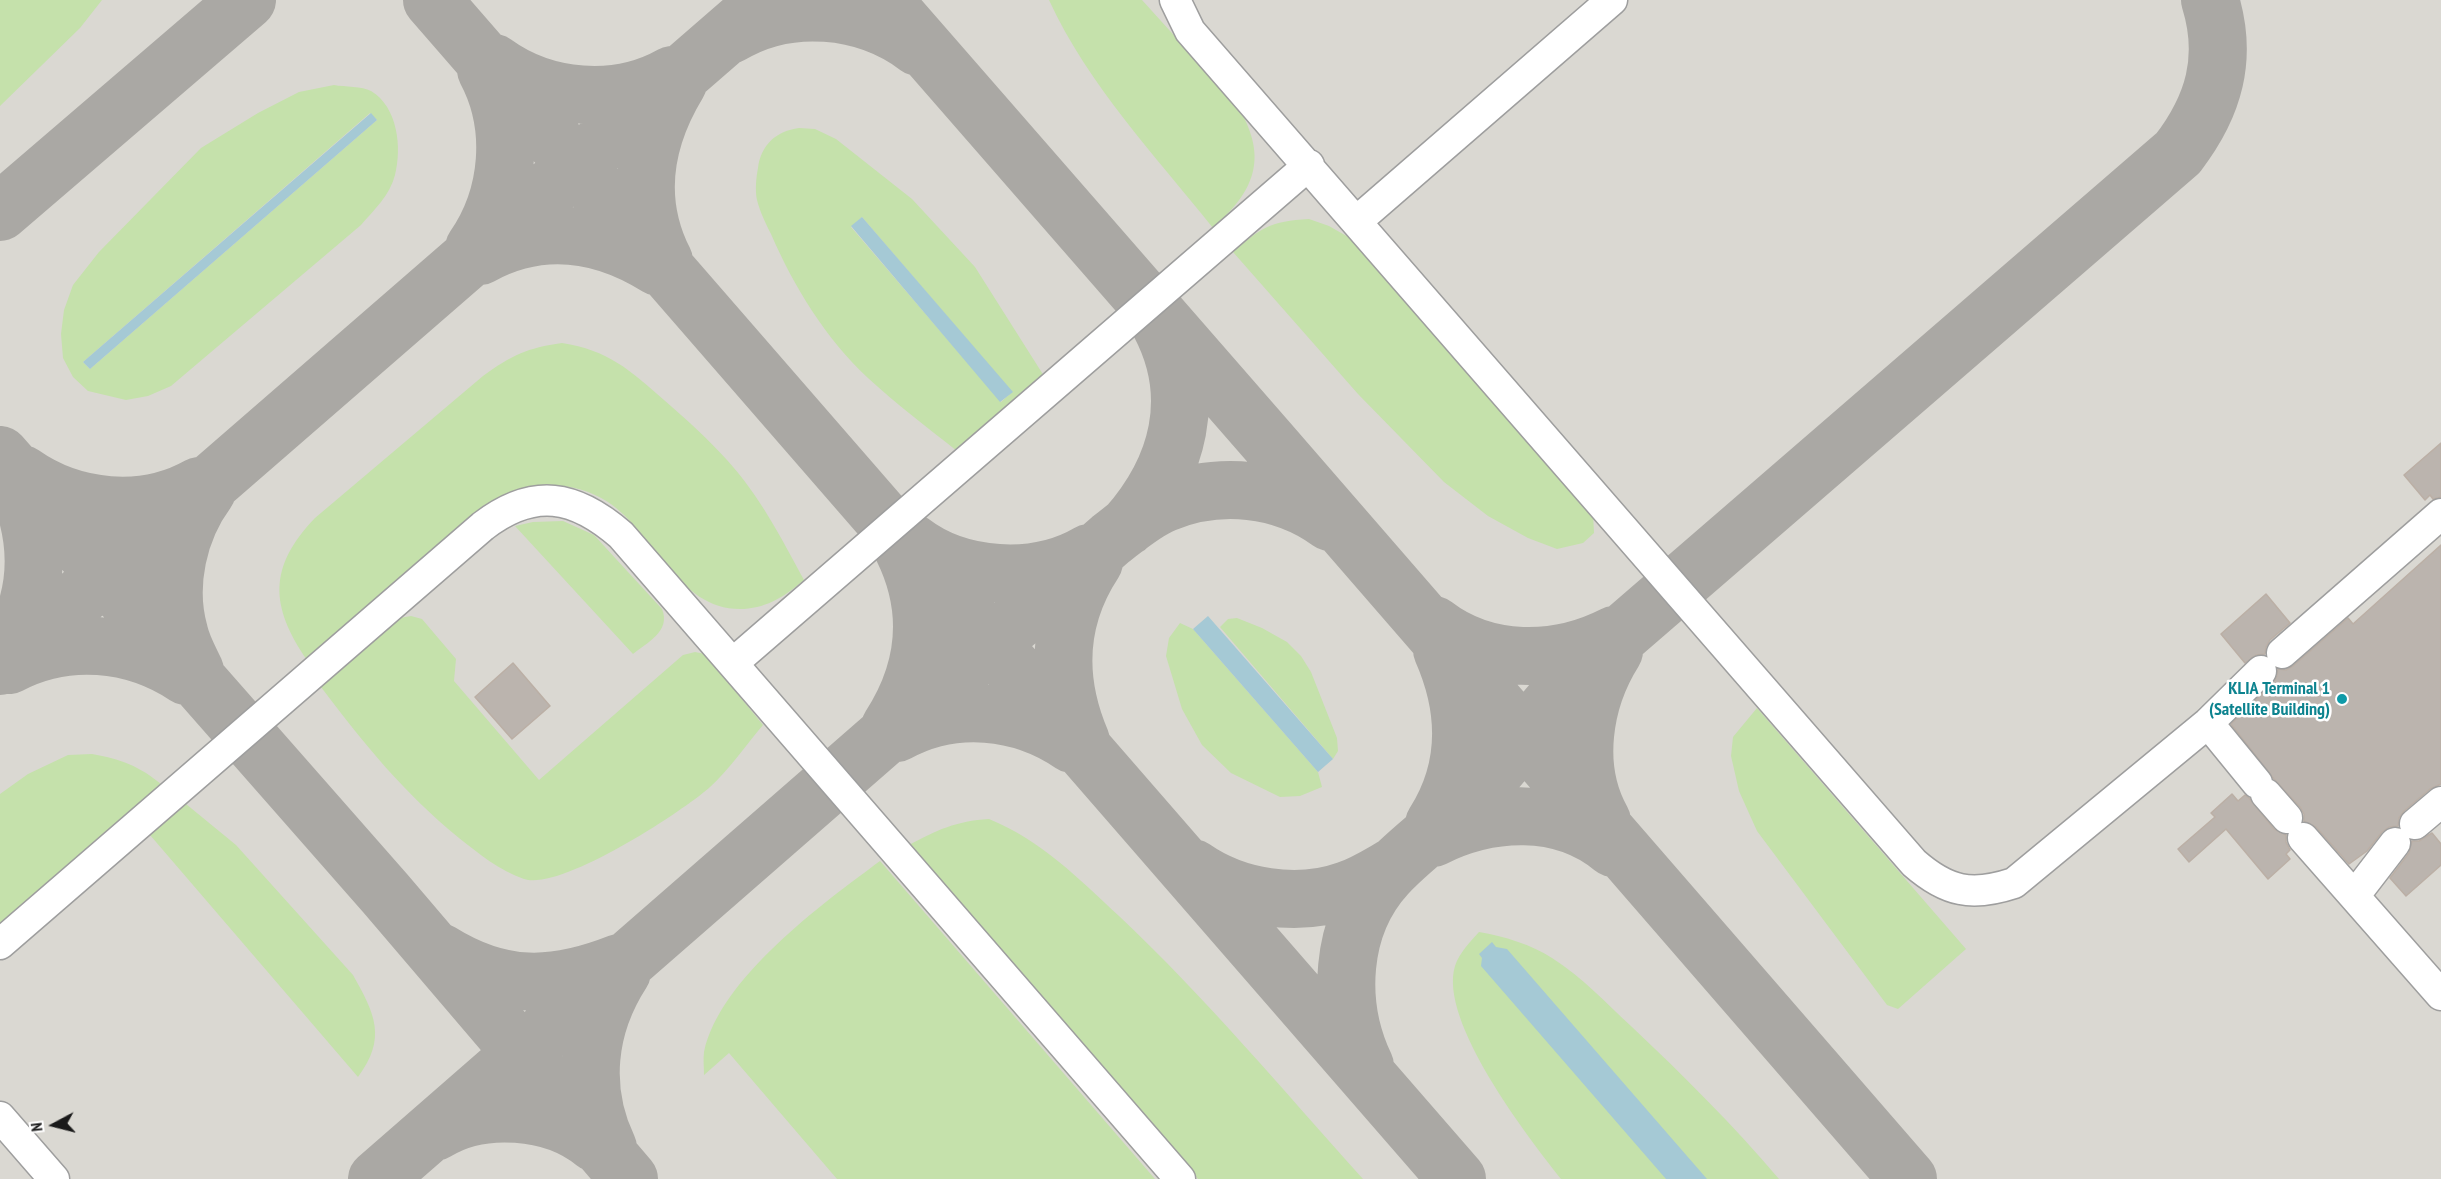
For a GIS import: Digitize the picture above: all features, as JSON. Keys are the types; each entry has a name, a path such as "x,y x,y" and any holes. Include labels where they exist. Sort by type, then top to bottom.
{"lane":[{"path":"1175,0 1190,31 1358,221 1914,863 1943,885 1959,890 1977,891 1996,889 2014,883 2208,723 2271,662 2441,514"},
{"path":"1358,221 1612,0"},
{"path":"733,663 1309,165"},
{"path":"0,944 495,516 513,508 550,500 568,502 585,508 621,535 1180,1179"},
{"path":"2208,723 2261,789 2441,995"},
{"path":"2355,895 2405,833 2441,801"},
{"path":"0,1117 54,1179"}],"shaded area":[{"path":"0,0 2441,0 2441,1179 0,1179"}],"green space":[{"path":"0,0 102,0 80,28 0,106"},
{"path":"1049,0 1142,0 1237,105 1253,140 1255,156 1253,171 1240,200 1213,228 1103,90 1065,31"},
{"path":"334,85 367,89 380,98 392,117 398,141 395,175 385,196 361,225 171,386 148,396 126,400 88,391 73,377 63,358 61,334 64,310 73,285 99,252 201,148 258,113 299,92","holes":["370,113 377,120 90,369 83,362"]},
{"path":"815,129 836,139 912,199 975,267 1044,376 957,451 890,397 853,363 812,311 780,254 757,200 757,176 762,152 766,146 783,132","holes":["862,217 1012,392 1001,402 851,227"]},
{"path":"1309,219 1329,226 1350,238 1593,514 1594,533 1583,543 1557,549 1528,538 1488,516 1444,482 1358,394 1233,252 1267,227"},
{"path":"562,343 593,351 618,363 652,389 705,437 749,488 804,580 783,596 761,606 744,609 721,607 702,598 684,585 640,532 608,502 577,488 545,486 529,488 513,492 483,506 307,660 286,622 281,604 280,587 282,570 300,536 315,518 483,376 520,354 539,347"},
{"path":"563,521 594,535 662,609 664,617 661,630 633,654 515,526 533,522"},
{"path":"411,616 422,619 456,659 454,681 539,780 683,655 695,652 705,654 763,725 709,788 647,831 591,862 564,873 541,880 524,879 506,871 482,855 420,803 369,748 321,687 400,618"},
{"path":"1237,618 1262,628 1287,642 1301,656 1311,672 1337,738 1338,751 1333,759 1220,627 1228,619"},
{"path":"1180,623 1193,629 1318,772 1322,787 1300,796 1280,797 1231,773 1202,745 1182,709 1166,656 1169,638"},
{"path":"1757,708 1966,949 1898,1009 1887,1005 1757,831 1739,791 1731,756 1733,737"},
{"path":"92,754 129,764 162,785 0,925 0,794 28,774 68,755"},
{"path":"186,804 236,845 353,975 367,1002 375,1026 373,1050 358,1077 150,835"},
{"path":"989,819 1042,849 1074,874 1119,916 1213,1012 1363,1179 1198,1179 909,845 947,827"},
{"path":"880,861 1155,1179 837,1179 729,1053 704,1075 704,1052 714,1024 730,997 751,970 803,921"},
{"path":"1479,932 1527,945 1552,958 1574,974 1689,1082 1779,1179 1561,1179 1508,1108 1472,1046 1460,1017 1453,989 1455,966 1462,952"}],"water":[{"path":"371,113 377,120 90,369 83,362"},
{"path":"862,217 1013,392 1000,402 851,226"},
{"path":"1208,616 1333,759 1318,772 1193,629"},
{"path":"1492,942 1496,947 1507,949 1707,1179 1666,1179 1481,966 1482,958 1479,954"}],"building":[{"path":"2441,443 2441,497 2433,499 2430,495 2425,500 2404,475"},
{"name":"KLIA Terminal 1 (Satellite Building)","path":"2441,545 2441,784 2430,789 2404,811 2399,818 2398,826 2389,827 2382,832 2367,851 2349,864 2316,827 2304,821 2304,814 2300,807 2274,779 2231,724 2273,683 2278,669 2286,670 2293,666 2348,618 2353,624"},
{"path":"2266,594 2290,623 2270,640 2265,654 2256,655 2245,663 2221,634"},
{"path":"513,663 550,706 512,739 475,697"},
{"path":"2232,794 2238,801 2245,795 2249,798 2274,829 2286,835 2286,842 2290,850 2286,854 2290,859 2268,879 2226,829 2189,862 2178,849 2215,817 2211,813"},
{"path":"2432,833 2441,844 2441,865 2406,896 2390,878 2409,853 2412,841 2419,841"}],"taxiway":[{"path":"0,212 247,0"},
{"path":"432,0 1457,1179"},
{"path":"0,666 767,0"},
{"path":"883,0 1908,1179"},
{"path":"1365,1066 1349,1018 1347,967 1351,942 1359,917 1371,895 1387,874 1475,794 1563,690 1595,657 2178,153 2201,117 2214,81 2218,42 2210,0"},
{"path":"730,35 776,16 826,13 851,16 874,23 918,47"},
{"path":"494,63 536,85 582,94 605,95 628,91 651,85 672,75"},
{"path":"474,248 495,206 502,184 505,160 502,114 496,92 486,70"},
{"path":"664,261 654,238 648,215 647,170 650,148 657,126 678,83"},
{"path":"480,256 525,239 570,236 593,239 615,246 658,267"},
{"path":"1127,527 1159,481 1170,456 1177,430 1180,404 1178,378 1172,351 1160,324"},
{"path":"0,455 385,893 629,1179"},
{"path":"22,474 63,495 86,502 109,505 155,502 178,496 199,486"},
{"path":"3,657 16,636 25,614 31,592 33,570 33,547 29,524 14,479"},
{"path":"377,1179 1111,539 1144,514 1158,506 1186,496 1228,490 1250,491 1292,501 1330,522"},
{"path":"195,671 179,632 175,614 174,577 182,540 197,506 207,491"},
{"path":"911,542 952,564 998,573 1046,570 1089,553"},
{"path":"890,727 912,684 922,640 919,595 913,572 903,549"},
{"path":"1081,741 1067,695 1064,650 1073,605 1094,562"},
{"path":"1434,625 1476,648 1522,656 1569,651 1592,645 1614,635"},
{"path":"9,665 31,655 53,649 99,646 144,655 186,676"},
{"path":"1434,824 1446,803 1454,781 1461,738 1457,694 1442,650"},
{"path":"1602,821 1587,779 1584,757 1585,734 1595,691 1614,651"},
{"path":"897,733 919,723 941,717 986,714 1031,723 1072,744"},
{"path":"1433,838 1477,822 1524,816 1571,824 1593,834 1613,848"},
{"path":"1193,868 1228,887 1247,893 1288,899 1328,895 1347,890 1396,865"},
{"path":"440,952 484,973 506,979 528,981 572,978 619,963"},
{"path":"608,1148 593,1103 591,1058 601,1014 622,972"},
{"path":"435,1132 453,1123 474,1117 517,1114 559,1123 595,1143"}],"place":[{"name":"KLIA Terminal 1 (Satellite Building)","path":"2342,699"}]}
